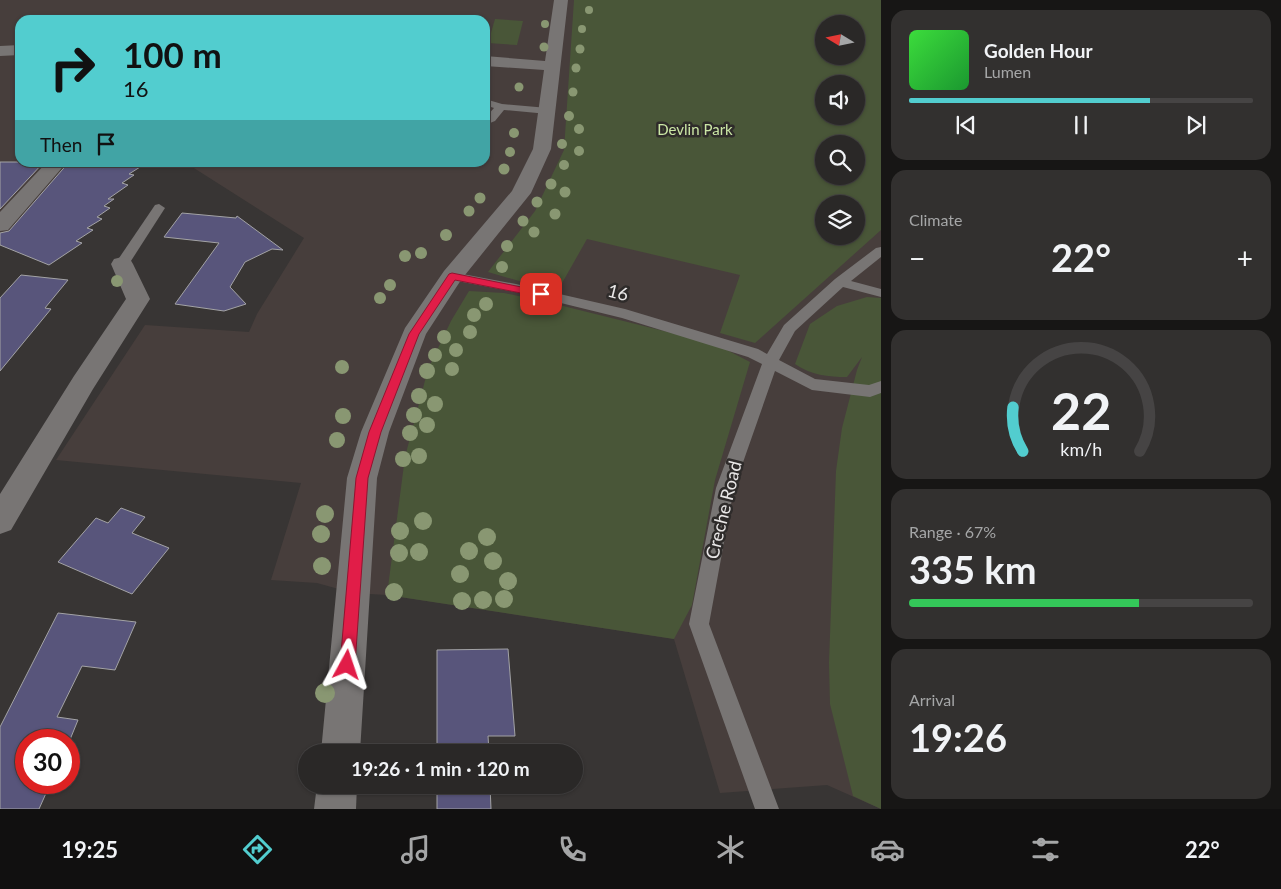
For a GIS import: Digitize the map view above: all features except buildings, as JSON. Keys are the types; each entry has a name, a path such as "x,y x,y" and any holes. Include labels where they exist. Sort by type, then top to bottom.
{"street":[{"path":"341,744 362,478 375,432 414,334 452,276 521,193 542,149 561,0"},
{"path":"0,51 15,50"},
{"path":"490,61 554,66"},
{"path":"0,225 53,167"},
{"path":"0,521 83,383 138,299 122,264"},
{"path":"335,809 336,794"}],"lane":[{"path":"490,104 501,107 548,112"},
{"path":"490,120 501,107"},
{"path":"122,264 159,208"},
{"name":"Creche Road","path":"767,809 699,624 725,488 770,363 789,328 840,282 881,251"},
{"name":"16","path":"452,276 516,288 625,314 753,353 812,384 870,391 881,387"},
{"path":"840,282 881,293"}],"shaded area":[{"path":"0,0 881,0 881,809 827,785 720,793 674,639 387,595 353,593 317,583 271,580 301,483 56,460 145,325 249,332 257,314 304,238 192,167 490,167 490,15 15,15 15,167 71,167 0,246"}],"green space":[{"name":"Devlin Park","path":"574,0 881,0 881,230 865,244 865,195 815,195 815,245 864,245 755,343 720,333 740,275 587,239 557,292 488,272 535,211 564,150"},
{"path":"495,19 523,21 517,45 490,43"},
{"path":"469,291 504,293 700,340 721,347 750,362 715,480 692,605 674,639 387,595 405,457 428,369 451,321"},
{"path":"867,297 881,298 881,809 853,796 830,704 829,663 836,471 842,428 862,357 847,377 820,375 807,371 795,364 810,324 837,306"}],"route":[{"path":"347,665 362,478 375,432 414,334 452,276 541,294"}]}
